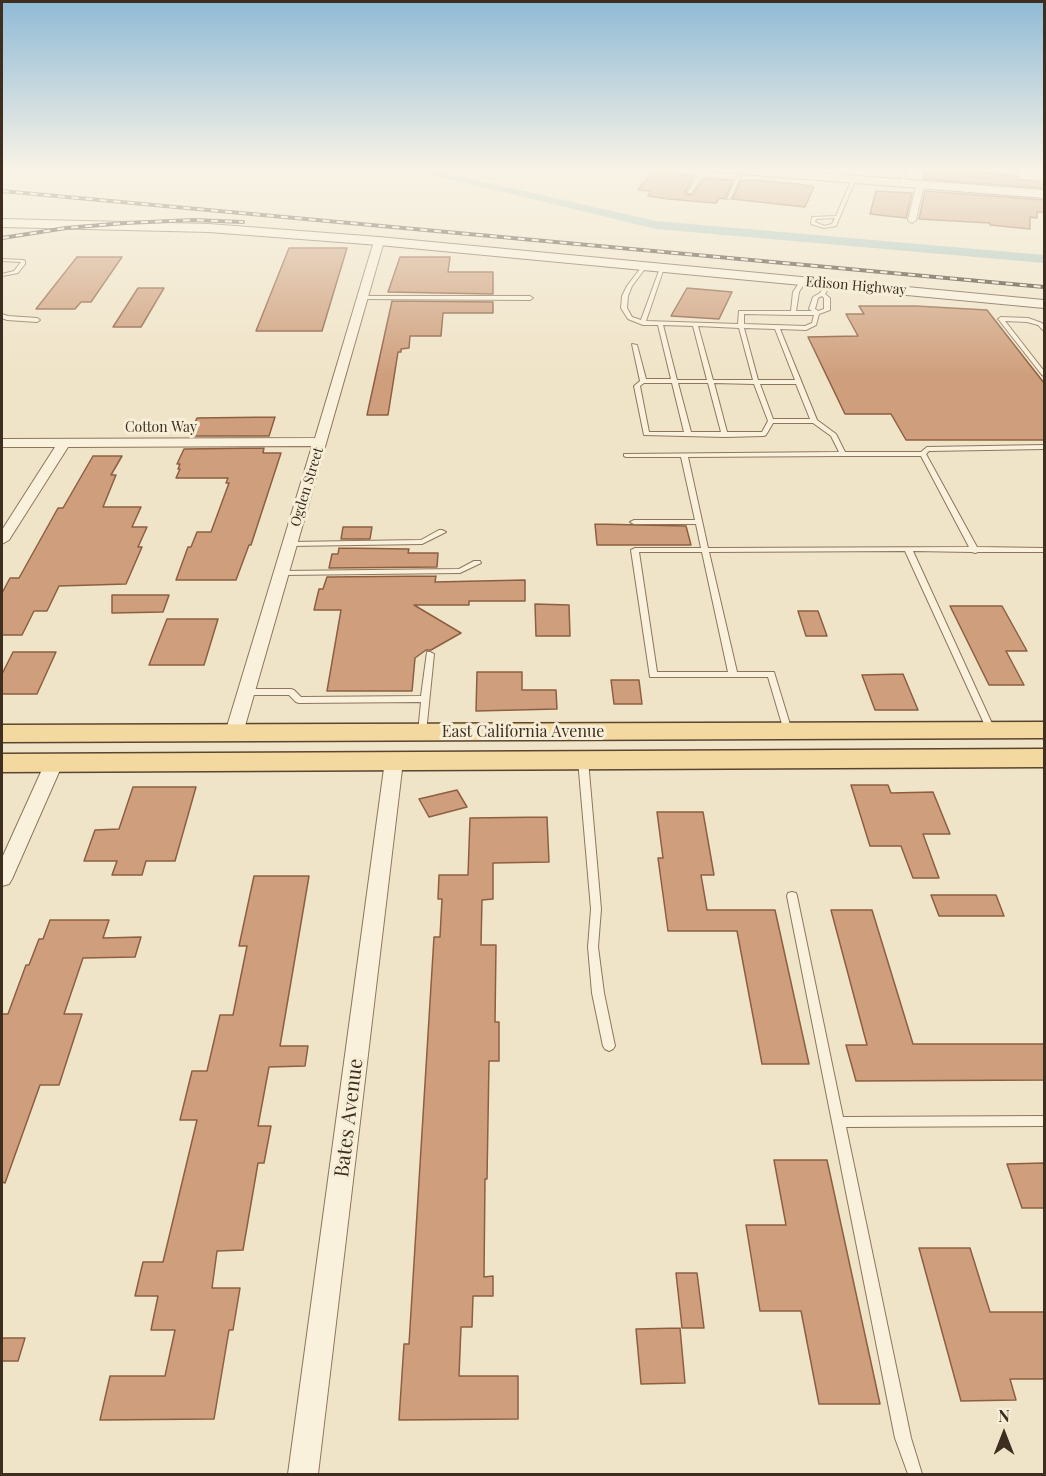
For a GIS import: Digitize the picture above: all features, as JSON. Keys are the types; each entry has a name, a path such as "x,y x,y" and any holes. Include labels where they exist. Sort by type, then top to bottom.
{"main road":[{"name":"Edison Highway","path":"325,237 803,281 825,289 1044,304"},
{"name":"East California Avenue","path":"2,734 1044,730"},
{"path":"586,760 762,746 780,741 788,731"},
{"path":"394,761 405,751 430,746 557,745 601,732"},
{"name":"East California Avenue","path":"2,763 1044,758"}],"street":[{"name":"Ogden Street","path":"234,734 379,241"},
{"name":"Cotton Way","path":"2,443 321,442"},
{"path":"2,540 64,443"},
{"name":"Bates Avenue","path":"303,1474 394,761"},
{"path":"2,879 54,763"}],"lane":[{"path":"2,260 18,260 23,261 23,264 16,272 2,275"},
{"path":"645,266 630,286 625,296 624,308 630,318 643,323 806,328 814,324 817,313"},
{"path":"643,323 662,268"},
{"path":"793,313 796,292 803,281"},
{"path":"797,382 756,382 710,381 643,381 637,386 646,434 764,434 771,421 756,382 741,326 741,312 817,313 827,310 825,289 816,297 812,309 817,313"},
{"path":"361,298 530,298"},
{"path":"2,316 38,320"},
{"path":"1044,329 1040,324 1028,320 1001,320 1044,374"},
{"path":"660,323 688,434"},
{"path":"695,325 725,435"},
{"path":"777,327 814,421 834,435 843,455"},
{"path":"634,345 643,381"},
{"path":"771,421 814,421"},
{"path":"923,454 927,449 1044,447"},
{"path":"626,455 923,454"},
{"path":"923,454 975,551"},
{"path":"684,455 732,674"},
{"path":"634,522 700,522"},
{"path":"291,544 422,542 442,532"},
{"path":"908,549 991,730"},
{"path":"788,731 771,674 653,675 635,550 1044,550"},
{"path":"282,573 460,572 477,563"},
{"path":"422,733 430,654"},
{"path":"246,692 291,692 299,699 425,699"},
{"path":"586,760 596,909 594,958 598,993 609,1046"},
{"path":"792,896 903,1438 915,1474"},
{"path":"838,1122 1044,1121"}],"building":[{"path":"289,248 347,248 322,331 256,331"},
{"path":"77,257 122,257 91,302 81,302 75,309 36,309"},
{"path":"400,257 450,257 448,272 493,272 493,294 388,292"},
{"path":"138,288 164,288 141,327 113,327"},
{"path":"687,288 732,292 719,319 671,316"},
{"path":"392,301 493,302 493,313 443,313 441,336 410,336 409,348 398,352 388,415 367,415"},
{"path":"859,306 987,310 1044,383 1044,440 906,440 891,414 845,414 808,337 858,336 846,314 864,314"},
{"path":"275,417 269,436 189,436 197,418"},
{"path":"264,448 263,453 281,453 251,545 249,545 236,580 176,580 188,547 191,547 197,532 211,532 229,483 226,483 228,478 176,478 180,469 178,469 180,464 177,464 184,449"},
{"path":"93,456 122,456 111,475 116,475 103,507 141,507 132,527 147,527 138,547 142,547 126,584 59,586 47,611 34,611 22,635 2,635 2,593 10,578 19,578 58,508 63,508"},
{"path":"595,524 686,526 691,545 597,545"},
{"path":"343,527 372,527 370,539 341,539"},
{"path":"339,548 409,549 408,553 438,553 437,567 329,568 332,554 338,554"},
{"path":"436,576 435,582 525,580 525,601 469,601 469,605 414,605 461,633 415,658 412,691 327,691 341,610 314,610 319,589 323,589 327,577"},
{"path":"112,595 169,595 163,612 112,613"},
{"path":"535,604 569,605 570,636 536,636"},
{"path":"950,606 1002,606 1027,651 1006,651 1024,685 989,685"},
{"path":"798,611 818,611 827,636 806,636"},
{"path":"167,619 218,619 204,665 149,665"},
{"path":"13,652 56,652 37,694 2,694 2,674"},
{"path":"477,672 522,672 522,690 556,690 557,709 476,711"},
{"path":"903,674 918,710 875,710 862,675"},
{"path":"611,680 639,680 642,704 614,704"},
{"path":"851,785 888,785 891,793 933,792 950,834 923,834 939,878 913,878 901,846 870,846"},
{"path":"133,787 196,787 175,861 146,861 142,875 112,875 117,861 84,861 95,830 119,829"},
{"path":"457,790 467,807 429,817 419,799"},
{"path":"657,812 703,812 714,875 701,875 707,910 775,910 809,1064 762,1064 737,931 668,931 658,858 663,858"},
{"path":"547,817 549,862 493,863 493,899 482,900 481,945 496,945 495,1022 499,1022 499,1061 489,1061 487,1179 485,1179 484,1277 493,1276 493,1296 473,1296 472,1327 461,1327 459,1376 518,1376 518,1419 399,1420 404,1344 409,1344 434,937 440,937 442,899 438,899 439,875 468,875 470,818"},
{"path":"254,876 309,876 280,1046 308,1046 305,1066 269,1067 258,1126 271,1126 264,1163 258,1163 243,1250 217,1251 212,1288 240,1288 233,1330 229,1330 214,1419 100,1420 110,1376 165,1376 175,1330 151,1330 158,1296 135,1296 143,1262 163,1262 197,1120 180,1120 192,1071 207,1071 220,1015 233,1015 247,946 239,946"},
{"path":"931,895 996,895 1004,916 939,916"},
{"path":"831,910 872,910 913,1044 1044,1044 1044,1080 856,1081 846,1045 867,1045"},
{"path":"50,920 109,920 103,938 141,937 135,957 83,958 64,1014 82,1014 59,1085 40,1085 5,1183 2,1182 2,1014 8,1014 26,965 29,965 39,939 43,939"},
{"path":"774,1160 827,1160 880,1404 819,1404 801,1311 760,1311 746,1225 786,1225"},
{"path":"1044,1163 1044,1208 1022,1208 1007,1164"},
{"path":"919,1248 970,1248 990,1312 1044,1312 1044,1379 1010,1379 1016,1400 961,1401"},
{"path":"676,1273 697,1273 704,1328 682,1328"},
{"path":"680,1328 685,1383 641,1384 636,1329"},
{"path":"2,1338 25,1338 18,1361 2,1361"}],"waterway":[{"path":"792,237 1044,259"}],"railway":[{"path":"2,238 9,237"},
{"path":"500,237 1044,287"}]}
